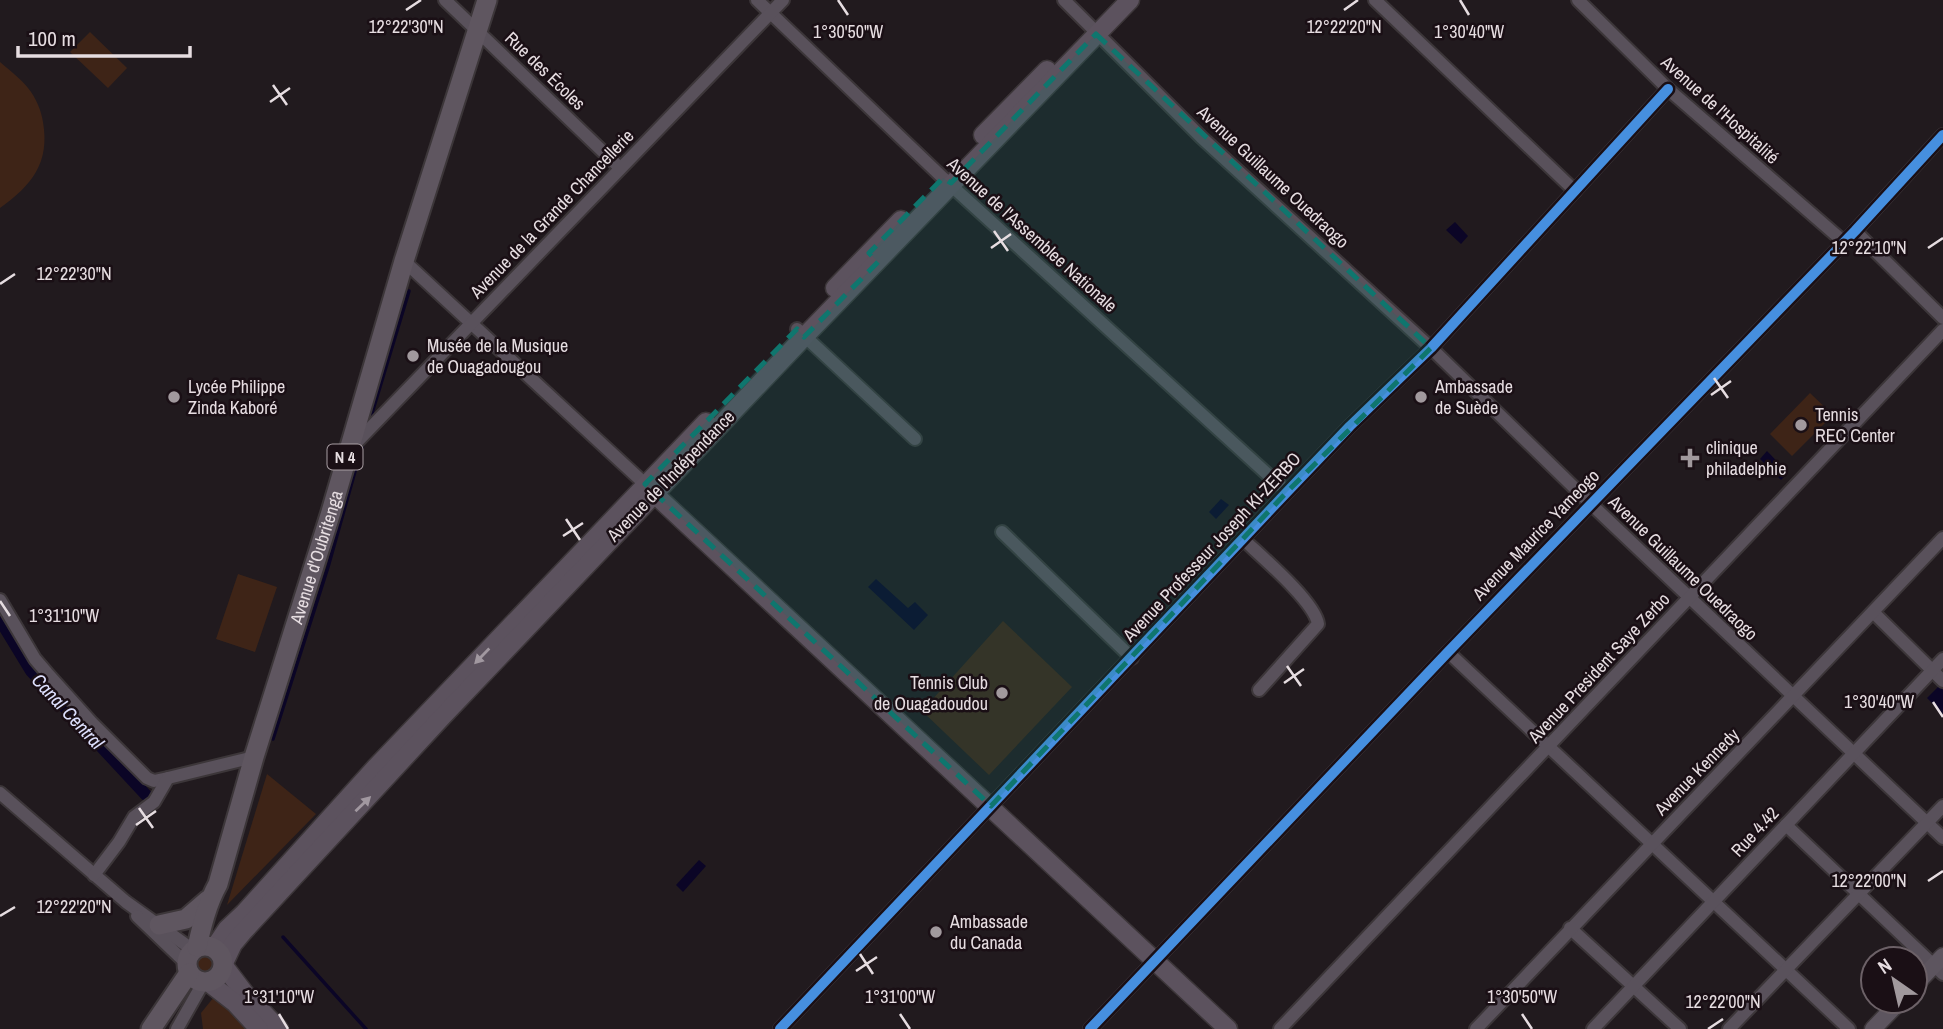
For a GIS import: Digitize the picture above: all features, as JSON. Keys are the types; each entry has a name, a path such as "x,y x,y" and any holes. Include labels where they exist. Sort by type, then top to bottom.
{"highway":[{"name":"N 4","path":"478,30 487,0"},
{"name":"Avenue d'Oubritenga","path":"205,964 214,891 331,512 404,261 478,30"},
{"path":"159,925 186,919 196,913 214,891"},
{"path":"153,1029 205,964"}],"main road":[{"name":"Avenue de l'Indépendance","path":"1094,30 1116,0"},
{"name":"Avenue de l'Indépendance","path":"205,964 233,944 345,821 377,790 437,712 649,489 1022,103 1094,30 1130,0"},
{"path":"649,489 1228,1029"},
{"path":"205,964 259,1029"},
{"path":"205,964 246,995 279,1029"},
{"path":"1873,1029 1886,1015"}],"street":[{"name":"Rue des Écoles","path":"445,0 620,168"},
{"name":"Avenue de l'Assemblee Nationale","path":"757,0 947,181 1287,492"},
{"name":"Avenue de la Grande Chancellerie","path":"346,453 783,0"},
{"name":"Avenue Guillaume Ouedraogo","path":"1064,0 1201,137 1432,348 1793,698 1854,752 1943,838"},
{"path":"1375,0 1575,191"},
{"name":"Avenue de l'Hospitalité","path":"1578,0 1668,89 1844,242"},
{"name":"Avenue Professeur Joseph KI-ZERBO","path":"780,1029 1350,426 1432,348 1668,89"},
{"name":"Avenue Maurice Yameogo","path":"1090,1029 1448,652 1855,231 1943,135"},
{"path":"1855,231 1943,318"},
{"path":"404,261 649,489"},
{"name":"Avenue President Saye Zerbo","path":"1280,1029 1943,330"},
{"path":"800,333 915,439"},
{"path":"1002,532 1132,658"},
{"name":"Avenue Kennedy","path":"1476,1029 1943,538"},
{"path":"1244,540 1304,599 1318,624 1259,690"},
{"path":"0,600 35,659 92,723 147,778 154,781 254,757"},
{"path":"1872,612 1943,681"},
{"path":"1448,652 1849,1029"},
{"name":"Rue 4.42","path":"1593,1029 1943,659"},
{"path":"93,875 119,842 134,817 154,802 169,778"},
{"path":"0,793 125,902 159,925 205,964"},
{"path":"1729,1029 1943,806"},
{"path":"1786,825 1940,965"},
{"path":"125,902 151,931 205,964"},
{"path":"1570,928 1680,1029"},
{"path":"177,1029 205,964"}],"highlighted area":[{"path":"1096,34 1431,348 1287,492 991,806 645,484 797,329 804,337 878,262 869,253 943,178 951,183"}],"shaded area":[{"path":"90,32 127,68 108,88 70,52"},
{"path":"0,62 22,81 38,104 43,122 44,150 30,181 0,208"},
{"path":"1455,222 1468,236 1461,244 1446,230"},
{"name":"Tennis REC Center","path":"1810,393 1833,415 1792,456 1770,434"},
{"path":"1767,451 1788,473 1781,480 1760,459"},
{"path":"1221,499 1229,505 1216,519 1209,512"},
{"path":"238,574 277,587 255,652 216,639"},
{"path":"876,579 908,608 915,602 928,615 914,630 868,587"},
{"name":"Tennis Club de Ouagadoudou","path":"1003,621 1072,687 989,775 922,711"},
{"path":"1939,686 1943,690 1943,714 1927,698"},
{"path":"267,774 316,814 227,905"},
{"path":"699,860 706,866 683,892 676,885"},
{"path":"205,957 211,959 211,971 205,973 199,971 197,965 199,959"},
{"path":"214,997 228,1006 250,1029 203,1029 201,1013"}],"waterway":[{"path":"369,423 409,291"},
{"path":"273,739 328,567 363,443"},
{"name":"Canal Central","path":"0,620 31,671 146,795"},
{"name":"Canal Central","path":"283,937 366,1029"}],"cycle path":[{"path":"780,1029 1350,426 1431,348 1668,89"},
{"path":"1090,1029 1448,652 1855,231 1943,135"}],"place":[{"name":"Musée de la Musique de Ouagadougou","path":"413,356"},
{"name":"Lycée Philippe Zinda Kaboré","path":"174,397"},
{"name":"Ambassade de Suède","path":"1421,397"},
{"name":"Tennis REC Center","path":"1801,425"},
{"name":"clinique philadelphie","path":"1690,458"},
{"name":"Tennis Club de Ouagadoudou","path":"1002,693"},
{"name":"Ambassade du Canada","path":"936,932"}]}
